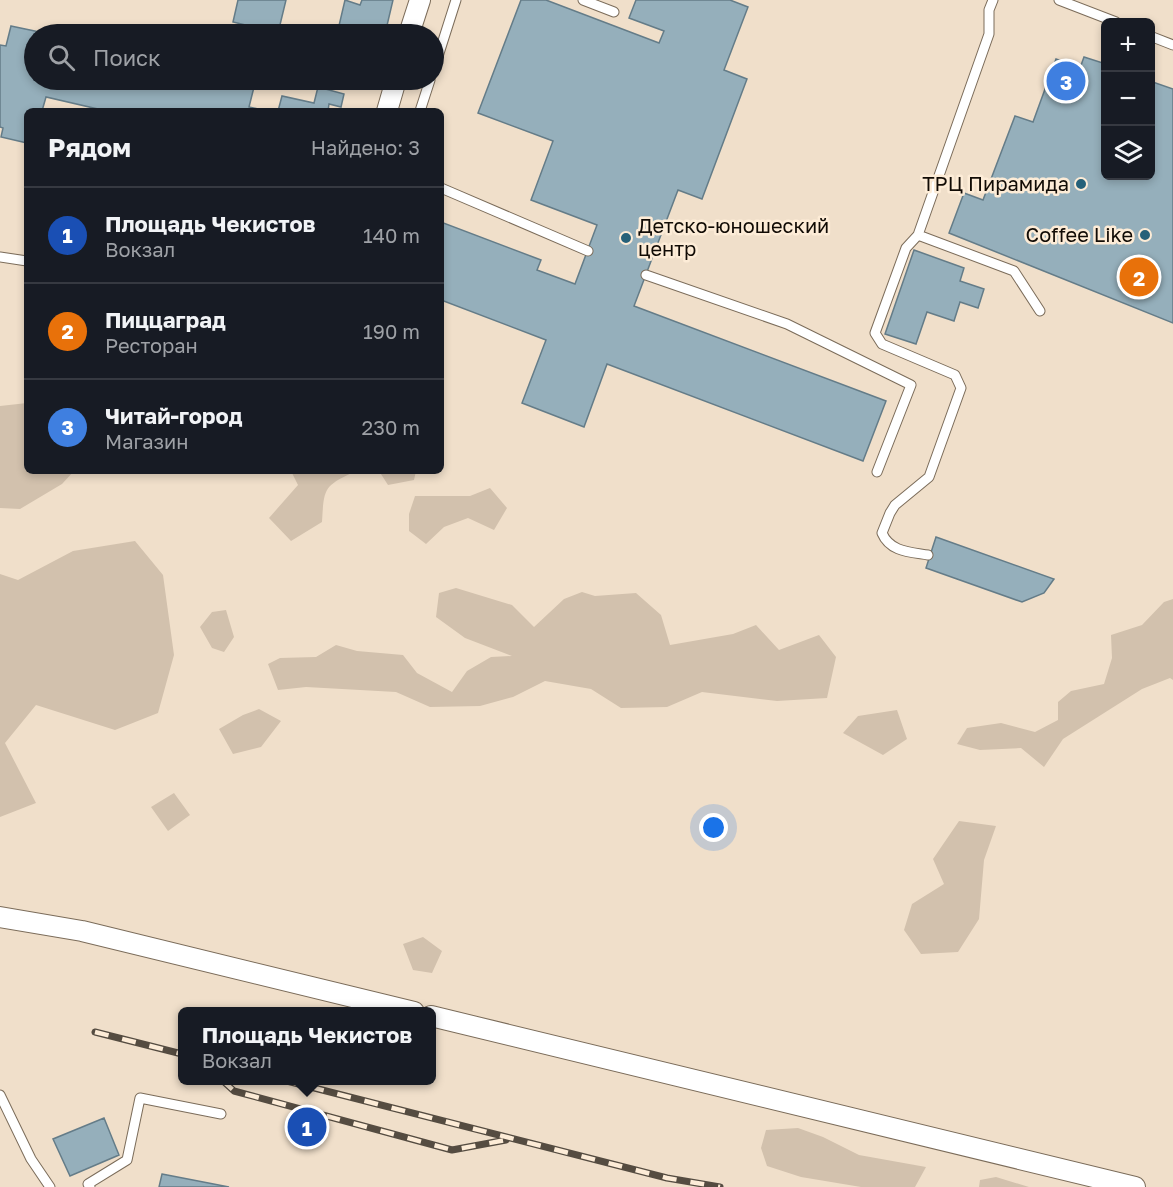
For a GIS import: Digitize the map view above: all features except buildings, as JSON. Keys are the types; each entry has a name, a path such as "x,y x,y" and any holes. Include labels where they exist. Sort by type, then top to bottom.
{"street":[{"path":"413,24 420,0"},
{"path":"388,108 393,90"},
{"path":"0,917 82,931 397,1007"},
{"path":"436,1017 1135,1187"}],"lane":[{"path":"444,38 456,0"},
{"path":"583,0 614,12"},
{"path":"928,555 896,549 886,541 882,533 895,505 929,477 961,388 955,375 882,344 875,333 906,248 918,235 989,34 989,10 993,0"},
{"path":"1059,0 1106,18"},
{"path":"1155,38 1173,45"},
{"path":"421,108 427,90"},
{"path":"444,189 588,251"},
{"path":"918,235 1014,271 1040,311"},
{"path":"0,257 24,261"},
{"path":"646,275 787,324 911,385 878,472"},
{"path":"0,1095 31,1159 50,1187"},
{"path":"90,1187 88,1184 127,1160 140,1098 221,1114"}],"shaded area":[{"path":"24,403 24,474 71,474 62,484 20,509 0,508 0,406"},
{"path":"292,474 350,474 332,484 325,494 322,522 291,541 269,518 298,485"},
{"path":"381,474 415,474 414,480 388,485"},
{"path":"490,488 507,508 494,530 468,518 444,527 426,544 409,531 409,514 415,496 470,496"},
{"path":"135,541 163,575 174,655 158,713 115,730 36,705 5,743 36,803 0,817 0,574 18,580 73,551"},
{"path":"456,588 512,605 534,627 564,599 582,592 595,596 636,593 661,615 670,645 733,634 756,625 779,650 819,635 836,657 827,698 777,701 702,692 667,707 621,708 591,689 545,681 513,697 480,706 430,707 396,692 306,687 278,690 268,664 280,658 316,657 336,645 357,651 403,655 417,673 452,692 467,671 491,657 512,656 465,638 436,617 439,593"},
{"path":"1173,599 1173,680 1170,678 1142,689 1063,739 1044,767 1021,748 980,750 957,744 967,728 1001,723 1035,732 1058,720 1058,702 1071,691 1104,684 1112,658 1111,635 1142,625 1164,602"},
{"path":"226,610 234,637 224,652 212,648 200,627 212,612"},
{"path":"259,709 281,721 261,747 233,754 219,729"},
{"path":"897,710 907,739 883,755 843,733 858,716"},
{"path":"174,793 190,815 168,831 151,807"},
{"path":"959,821 996,826 984,860 979,919 958,952 921,954 904,930 912,904 944,884 933,859"},
{"path":"423,937 442,951 432,973 413,970 403,944"},
{"path":"798,1128 823,1137 859,1155 926,1167 915,1187 861,1187 801,1177 767,1166 761,1148 766,1130"},
{"path":"996,1177 1029,1187 979,1187 980,1180"}],"railway":[{"path":"95,1032 178,1053"},
{"path":"227,1085 234,1091 452,1150 506,1140"},
{"path":"303,1085 667,1178 720,1187"}],"place":[{"name":"Читай-город","path":"1066,81"},
{"name":"ТРЦ Пирамида","path":"1081,184"},
{"name":"Coffee Like","path":"1145,235"},
{"name":"Детско-юношеский центр","path":"626,238"},
{"name":"Пиццаград","path":"1139,277"},
{"name":"Площадь Чекистов","path":"307,1127"}]}
